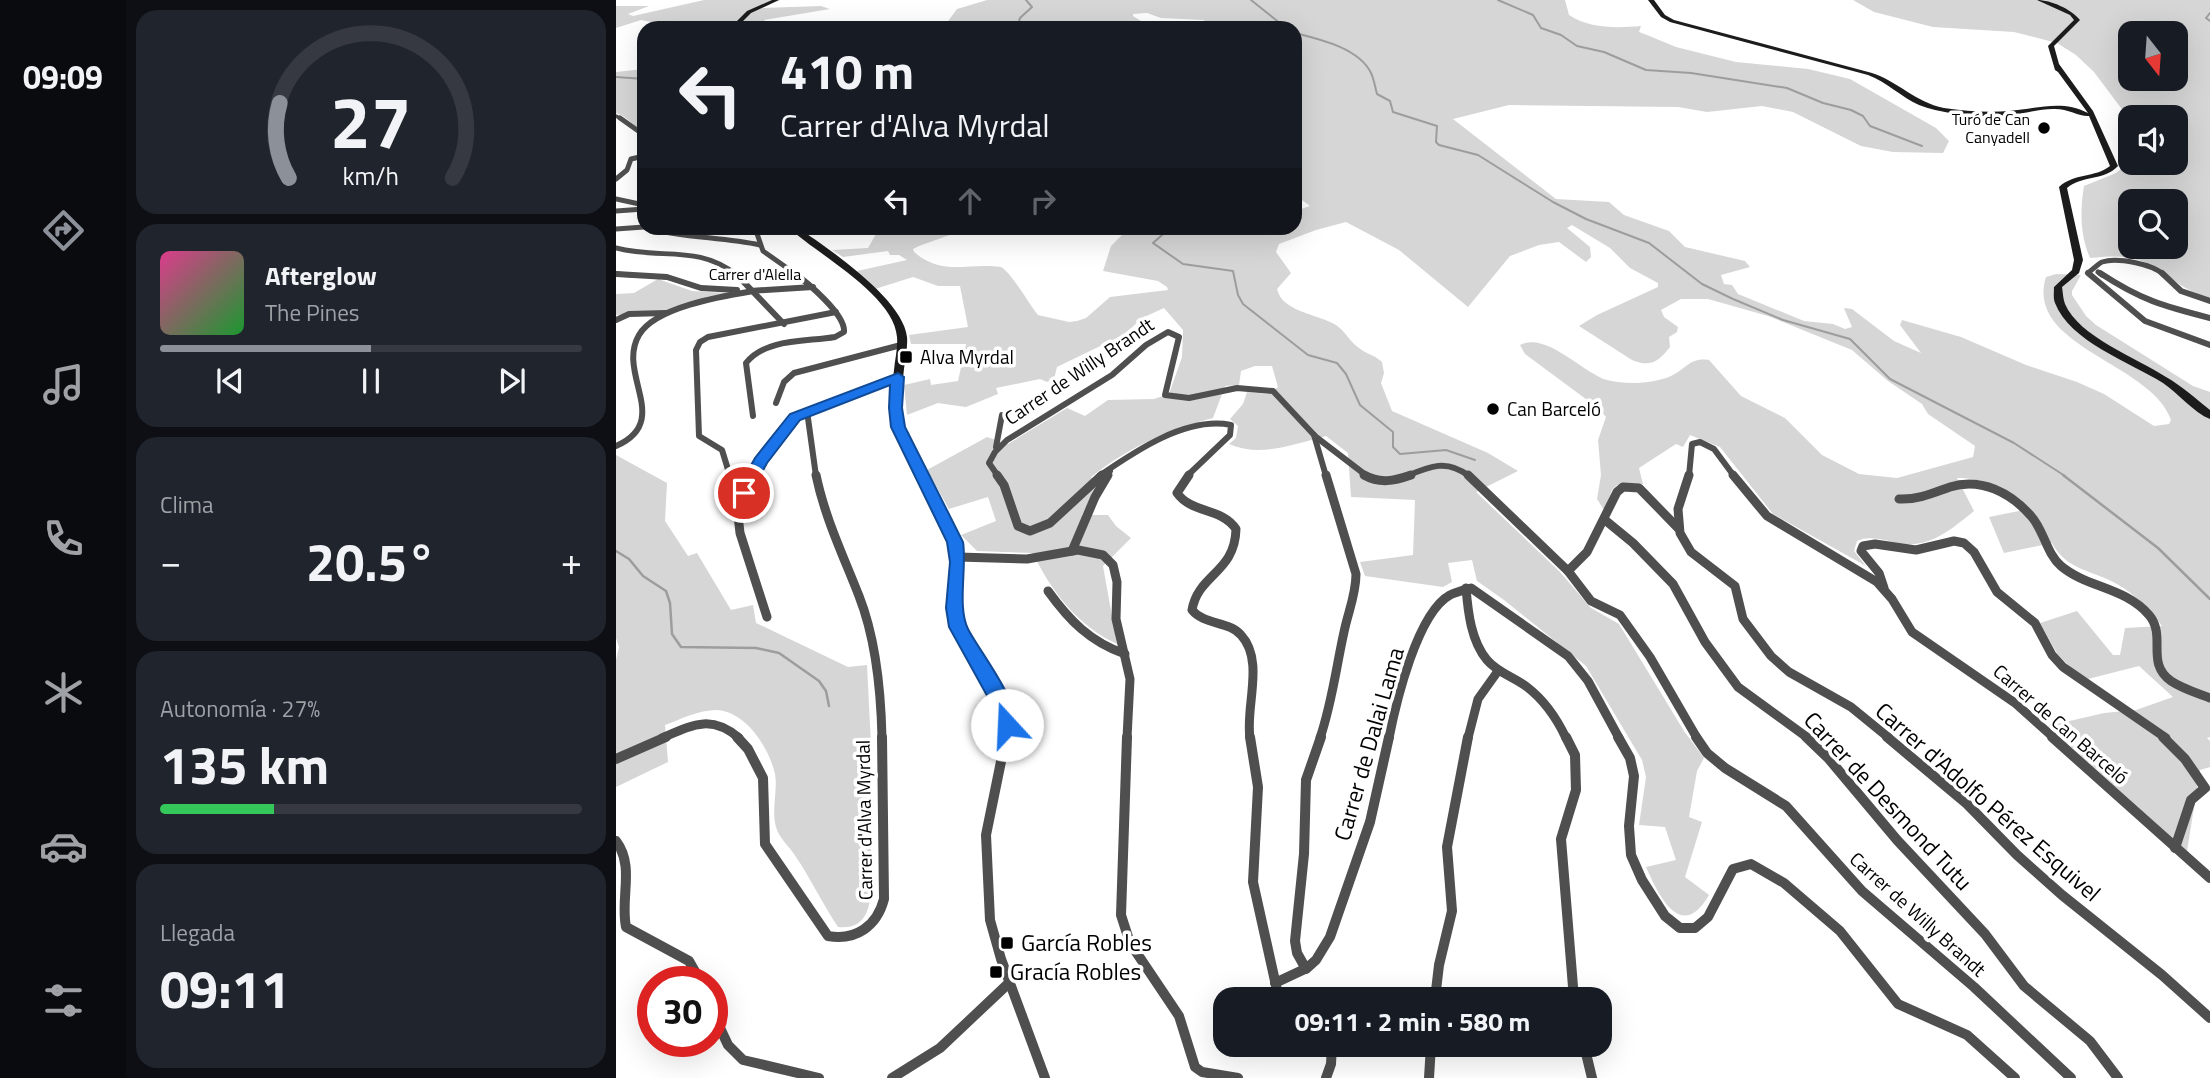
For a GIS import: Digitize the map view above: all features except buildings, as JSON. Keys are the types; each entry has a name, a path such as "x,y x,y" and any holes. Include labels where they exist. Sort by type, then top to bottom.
{"main road":[{"path":"2110,157 2114,166 2109,171 2068,181 2062,189 2071,216 2078,263 2075,271 2058,287 2059,303 2067,317 2085,333 2165,381 2210,416"}],"street":[{"path":"740,21 749,12 776,0"},
{"path":"1651,0 1663,16 1670,20 1870,74 1890,82 1910,99 1930,106 2005,114 2073,105 2088,113"},
{"path":"2040,0 2072,14 2077,20 2051,46 2056,64 2088,113 2099,142 2110,157"},
{"path":"2073,105 2076,93"},
{"path":"616,116 623,120 629,129 637,132"},
{"path":"616,179 627,170 631,159 637,158"},
{"path":"616,199 637,205"},
{"path":"616,211 637,208"},
{"path":"616,229 637,228"},
{"path":"673,235 727,238 760,246 813,287 836,312 845,327 839,335 768,347 757,351 747,360 753,416"},
{"path":"757,235 760,246"},
{"path":"803,235 840,260 885,305 900,325 901,345 895,408 903,439 955,542 955,608 958,627 1007,717 1006,737 988,816 986,867 990,920 1000,959 1045,1078"},
{"path":"616,248 646,255 690,256 715,260 741,278 784,324"},
{"path":"2210,301 2181,291 2159,270 2146,264 2111,261 2100,263 2093,275 2145,321 2210,345"},
{"path":"2098,270 2113,282 2154,304 2210,318"},
{"name":"Carrer d'Alella","path":"616,274 667,278 701,288 753,290 813,287"},
{"path":"616,320 629,314 669,313 753,290"},
{"path":"767,617 740,533 725,456 718,447 699,436 696,350 699,342 708,337 836,312"},
{"path":"616,446 634,440 641,428 640,393 634,357 638,336 669,313"},
{"name":"Carrer de Willy Brandt","path":"1275,987 1253,882 1258,788 1249,730 1253,667 1246,642 1239,632 1198,617 1192,610 1195,595 1232,556 1236,529 1225,515 1189,505 1177,493 1186,477 1230,435 1232,428 1219,422 1196,427 1142,449 1087,486 1042,528 1027,531 1014,520 1004,485 989,463 996,447 1112,375 1168,332 1179,337 1165,395 1180,399 1231,388 1273,391 1314,435 1374,480 1390,481 1430,466 1453,464 1488,492 1568,571 1591,601 1620,615 1650,657 1687,724 1707,753 1725,768 1786,806 1862,891 1965,979 2071,1078"},
{"path":"776,403 784,382 794,373 901,345"},
{"path":"736,507 760,461 791,422 807,411 898,377"},
{"name":"Carrer d'Alva Myrdal","path":"616,759 680,729 704,723 722,725 748,749 763,778 765,844 808,902 823,930 828,936 843,937 863,930 878,919 884,899 880,685 860,598 822,504 811,452 807,411"},
{"path":"996,447 1002,415"},
{"path":"1306,969 1297,953 1295,941 1297,900 1304,853 1306,780 1332,704 1344,632 1356,589 1356,574 1314,435"},
{"name":"Carrer de Can Barceló","path":"1678,528 1680,502 1691,469 1692,444 1700,442 1714,449 1767,516 1846,561 1884,589 1912,632 2015,703 2210,878"},
{"path":"1072,551 1095,497 1112,469"},
{"path":"1899,499 1917,499 1952,486 1969,483 1981,484 2005,495 2035,521 2060,565 2120,591 2148,615 2160,637 2156,663 2160,672 2181,687 2210,698"},
{"name":"Carrer d'Adolfo Pérez Esquivel","path":"1605,520 1619,489 1635,486 1678,528 1691,552 1735,586 1748,627 1780,666 1866,719 1967,804 2017,855 2062,895 2162,975 2210,1018"},
{"path":"1568,571 1587,552 1605,520"},
{"name":"Carrer de Desmond Tutu","path":"1605,520 1633,543 1673,584 1716,660 1738,687 1799,730 1829,759 1897,840 1985,934 2024,986 2090,1041 2118,1078"},
{"path":"1884,589 1879,573 1861,551 1863,546 1875,544 1916,550 1954,541 1964,543 1974,552 1997,592 2035,623 2052,655 2063,667 2168,740 2208,792 2191,800 2175,848"},
{"path":"957,557 1027,559 1087,551 1103,555 1113,565 1117,582 1116,619 1130,679 1122,826 1121,915 1130,943 1179,1016 1195,1067 1202,1072 1238,1078"},
{"path":"1573,987 1561,839 1576,790 1575,754 1557,720 1533,691 1498,671 1485,658 1477,644 1468,612 1466,587 1484,594 1556,646 1575,663 1588,681 1627,750 1633,767 1634,786 1629,826 1631,855 1642,880 1673,924 1687,929 1702,924 1733,869 1751,864 1758,866 1784,883 1840,931 1898,1004 1967,1035 2015,1078"},
{"name":"Carrer de Dalai Lama","path":"1280,987 1306,969 1322,951 1345,898 1370,823 1402,681 1418,643 1438,607 1455,592 1466,587"},
{"path":"1048,592 1080,631 1101,646 1125,654"},
{"path":"1436,987 1452,911 1447,847 1463,757 1478,699 1498,671"},
{"path":"616,841 626,857 620,908 626,927 689,961 692,966"},
{"path":"892,1078 940,1048 1010,982"},
{"path":"728,1045 743,1060 819,1078"},
{"path":"1326,1078 1331,1057"},
{"path":"1429,1078 1430,1057"},
{"path":"1587,1057 1592,1078"}],"shaded area":[{"path":"704,0 780,0 761,8 821,6 830,9 765,21 641,20 616,28 616,6 649,6 628,14 633,16"},
{"path":"987,0 1565,0 1569,15 1586,23 1613,27 1641,26 1639,32 1676,47 1736,62 1808,69 1850,79 1936,128 1949,141 1943,153 1893,152 1861,146 1793,112 1762,106 1707,112 1678,107 1509,105 1453,119 1556,199 1609,202 1624,215 1669,231 1685,247 1745,261 1750,267 1721,275 1724,284 1732,285 1738,294 1804,321 1833,324 1845,329 1852,327 1844,308 1852,309 1894,341 1921,353 1900,325 1902,320 1961,337 2026,365 2077,382 2104,394 2154,426 2169,424 2171,420 2159,400 2140,383 2071,338 2054,321 2044,301 2046,277 2056,274 2081,275 2072,295 2086,316 2193,386 2210,392 2210,737 2207,738 2210,741 2210,767 2200,770 2187,851 2048,726 2104,713 2136,710 2173,697 2139,666 2084,680 2058,655 2040,623 2077,611 2113,655 2120,655 2125,628 2162,626 2130,592 2108,579 2072,564 2052,543 2004,553 1989,517 2029,509 2004,491 1978,480 1957,478 1974,511 1943,534 1925,542 1906,544 1869,538 1857,541 1854,551 1866,566 1773,514 1720,447 1690,435 1683,447 1676,444 1639,468 1643,484 1617,485 1612,490 1604,510 1597,499 1601,475 1598,440 1606,417 1598,408 1525,354 1520,345 1530,342 1553,348 1597,376 1622,383 1664,379 1697,360 1709,360 1741,396 1785,418 1822,455 1859,474 1897,478 1973,457 1975,446 1928,414 1922,404 1888,381 1852,350 1768,316 1708,299 1681,299 1661,310 1664,317 1678,327 1677,332 1669,337 1670,347 1654,362 1632,360 1579,326 1658,287 1658,283 1630,268 1610,248 1572,225 1567,228 1590,247 1591,257 1586,262 1559,242 1539,245 1510,256 1468,307 1399,250 1346,222 1279,244 1276,252 1291,273 1277,289 1280,297 1293,308 1336,325 1356,346 1382,362 1384,373 1381,383 1392,411 1488,453 1518,471 1476,492 1560,572 1591,608 1619,624 1684,731 1704,758 1697,771 1689,817 1702,822 1685,877 1709,895 1699,909 1689,915 1680,915 1672,910 1657,890 1646,867 1676,860 1665,827 1639,825 1646,777 1642,760 1586,666 1477,581 1472,560 1448,563 1452,582 1443,587 1365,576 1360,562 1413,555 1415,500 1351,497 1348,453 1326,436 1265,450 1229,444 1236,438 1238,426 1230,419 1243,404 1247,392 1268,394 1278,387 1272,366 1255,366 1241,371 1239,385 1225,386 1213,418 1149,441 1119,457 1091,477 1098,484 1082,515 1108,515 1116,526 1131,538 1103,566 1117,644 1090,628 1067,606 1033,553 977,551 961,535 996,521 988,497 949,509 927,470 987,437 1008,444 1067,408 1085,416 1108,400 1154,399 1169,394 1182,357 1183,330 1164,308 1142,318 1125,334 1057,367 1054,379 1047,382 1040,379 996,388 998,394 966,407 938,403 907,415 904,385 930,379 931,385 958,381 966,344 911,344 909,335 968,327 960,286 938,286 913,277 875,289 857,271 907,260 899,255 890,255 888,251 843,257 832,250 868,248 875,235 950,235 919,246 913,249 914,252 925,260 946,266 1001,267 1015,281 1038,315 1069,322 1086,318 1110,297 1168,290 1158,281 1103,271 1111,246 1122,235 1302,235 1302,209 1310,206 1302,200 1302,21 1204,21 1161,18 1147,13 1133,14 1141,21 948,21 957,9"},
{"path":"1853,0 2210,0 2210,299 2156,268 2134,259 2188,259 2188,189 2118,189 2118,257 2090,258 2084,240 2084,186 2118,171 2118,175 2188,175 2188,105 2119,105 2094,72 2076,55 2057,43 2014,32 1933,27 1874,12"},
{"path":"637,70 637,127 616,113 616,72"},
{"path":"658,279 692,291 727,293 672,310 616,315 616,294 634,293"},
{"path":"616,455 667,483 665,521 688,556 697,553 731,610 753,605 756,623 848,667 867,665 871,745 871,889 867,911 860,922 838,927 800,863 779,835 775,821 776,780 772,764 762,743 737,717 727,712 710,710 665,725 668,762 616,787 616,660 619,647 616,638"}],"waterway":[{"path":"1019,21 1032,7 1026,0"},
{"path":"1251,0 1277,21"},
{"path":"1498,0 1533,15 1541,28 1561,35 1577,46 1604,52 1646,70 1691,73 1787,88 1823,103 1851,110 1863,116 1870,126 1922,146"},
{"path":"2210,13 2206,18 2210,21"},
{"path":"1302,35 1338,46 1357,57 1371,73 1377,94 1390,101 1393,112 1437,126 1436,142 1439,145 1478,155 1553,202 1586,219 1649,243 1702,284 1733,299 1783,320 1850,339 1890,379 2014,443 2065,476"},
{"path":"616,77 637,78"},
{"path":"1162,235 1153,243 1183,264 1233,271 1238,295 1243,304 1308,355 1337,363 1346,374 1360,405 1393,432 1393,447 1400,454 1446,450 1475,460"},
{"path":"2063,475 2158,548 2210,599"},
{"path":"616,551 629,559 643,576 666,591 670,603 672,634 681,647 756,648 779,653 819,681 826,691 829,706"}],"place":[{"name":"Turó de Can Canyadell","path":"2044,128"},
{"name":"Alva Myrdal","path":"906,357"},
{"name":"Can Barceló","path":"1493,409"},
{"name":"García Robles","path":"1007,943"},
{"name":"Gracía Robles","path":"996,972"}],"route":[{"path":"744,493 760,461 795,417 898,377 895,408 898,427 955,542 958,562 955,608 958,627 1005,709 1007,725"}]}
